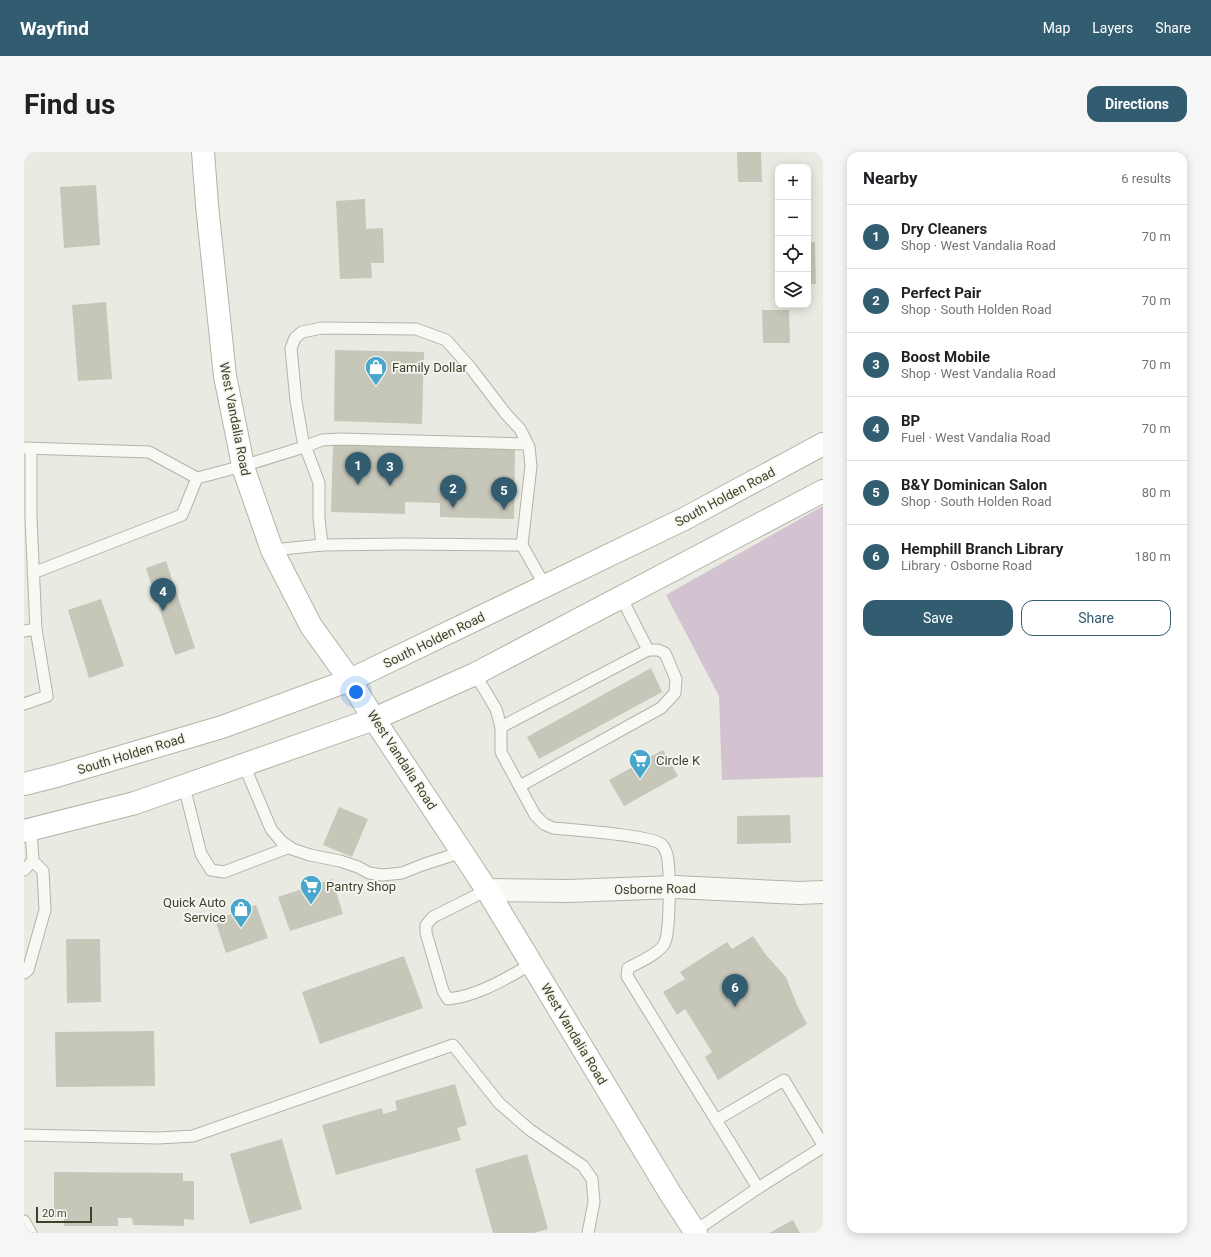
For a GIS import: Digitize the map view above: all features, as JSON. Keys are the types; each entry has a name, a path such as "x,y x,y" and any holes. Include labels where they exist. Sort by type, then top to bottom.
{"main road":[{"name":"West Vandalia Road","path":"203,152 225,376 243,466 272,550 311,626 350,680 374,719 488,890 694,1232"},
{"name":"South Holden Road","path":"24,784 222,727 350,680 684,519 823,444"},
{"path":"27,830 136,803 374,719 475,674 823,491"}],"street":[{"name":"Osborne Road","path":"488,890 568,891 669,887 823,892"}],"lane":[{"path":"322,545 319,518 319,483 307,451 304,447 296,401 291,348 295,338 302,332 322,328 416,329 446,340 520,429 528,444 531,466 522,545 545,586"},
{"path":"24,704 47,696 36,629 27,448 149,452 197,478 243,466 322,440 348,439 528,444"},
{"path":"33,572 182,515 197,478"},
{"path":"272,550 322,545 522,545"},
{"path":"621,597 648,650"},
{"path":"24,631 36,629"},
{"path":"501,727 648,650 658,650 665,654 676,679 675,693 661,708 520,786"},
{"path":"475,674 496,709 501,727 501,752 536,815 544,824 553,828 642,838 661,844 666,852 668,860 669,887 668,929 665,943 660,949 628,968 627,976 758,1188"},
{"path":"244,765 272,829 281,841 290,847 310,855 332,859 358,867 369,873 383,875 402,873 462,852"},
{"path":"184,786 202,854 211,870 224,872 290,847"},
{"path":"24,973 28,970 45,910 43,871 33,861 27,830"},
{"path":"24,870 33,861"},
{"path":"488,890 433,917 426,926 426,933 443,992 448,999 460,998 490,987 532,964"},
{"path":"24,1135 158,1138 193,1136 453,1045 499,1103 530,1130 584,1166 592,1179 594,1202 588,1233"},
{"path":"694,1232 823,1146 784,1080 716,1120"},
{"path":"24,1221 31,1233"}],"shaded area":[{"path":"823,506 823,777 722,780 719,696 666,595"}],"building":[{"path":"737,152 761,152 762,182 738,182"},
{"path":"96,185 100,245 64,248 60,187"},
{"path":"365,199 366,229 383,228 384,263 371,263 372,278 340,279 336,201"},
{"path":"811,242 815,242 816,284 811,284"},
{"path":"106,302 112,379 78,381 72,305"},
{"path":"762,310 789,310 790,343 763,343"},
{"path":"335,350 424,352 422,424 334,421"},
{"path":"333,444 515,448 514,519 440,517 440,503 405,502 405,514 331,512"},
{"path":"166,561 195,648 175,655 146,568"},
{"path":"101,599 124,666 89,678 68,610"},
{"path":"651,668 662,692 539,759 527,737"},
{"path":"663,750 678,776 624,806 609,780"},
{"path":"339,807 368,819 352,857 323,845"},
{"path":"790,815 791,843 737,844 737,816"},
{"path":"332,879 343,914 290,931 278,897"},
{"path":"256,905 268,938 226,953 215,920"},
{"path":"753,936 766,955 786,977 797,1005 807,1024 718,1080 705,1057 712,1052 685,1009 677,1015 663,992 685,979 680,972 727,942 732,949"},
{"path":"66,939 100,939 101,1002 67,1003"},
{"path":"404,956 423,1008 320,1044 302,992"},
{"path":"154,1031 155,1086 56,1087 55,1032"},
{"path":"455,1084 467,1125 457,1128 461,1140 336,1175 322,1125 382,1108 383,1114 397,1110 395,1101"},
{"path":"282,1139 302,1209 250,1224 230,1154"},
{"path":"527,1154 548,1229 534,1233 493,1233 475,1169"},
{"path":"54,1172 183,1173 183,1181 194,1181 194,1220 184,1219 184,1226 133,1225 132,1218 118,1218 118,1226 64,1226 64,1217 54,1217"},
{"path":"793,1220 800,1233 769,1233"}],"place":[{"name":"Family Dollar","path":"376,386"},
{"name":"Dry Cleaners","path":"358,485"},
{"name":"Boost Mobile","path":"390,486"},
{"name":"Perfect Pair","path":"453,508"},
{"name":"B&Y Dominican Salon","path":"504,510"},
{"name":"BP","path":"163,611"},
{"name":"Circle K","path":"640,780"},
{"name":"Pantry Shop","path":"311,906"},
{"name":"Quick Auto Service","path":"241,928"},
{"name":"Hemphill Branch Library","path":"735,1007"}]}
